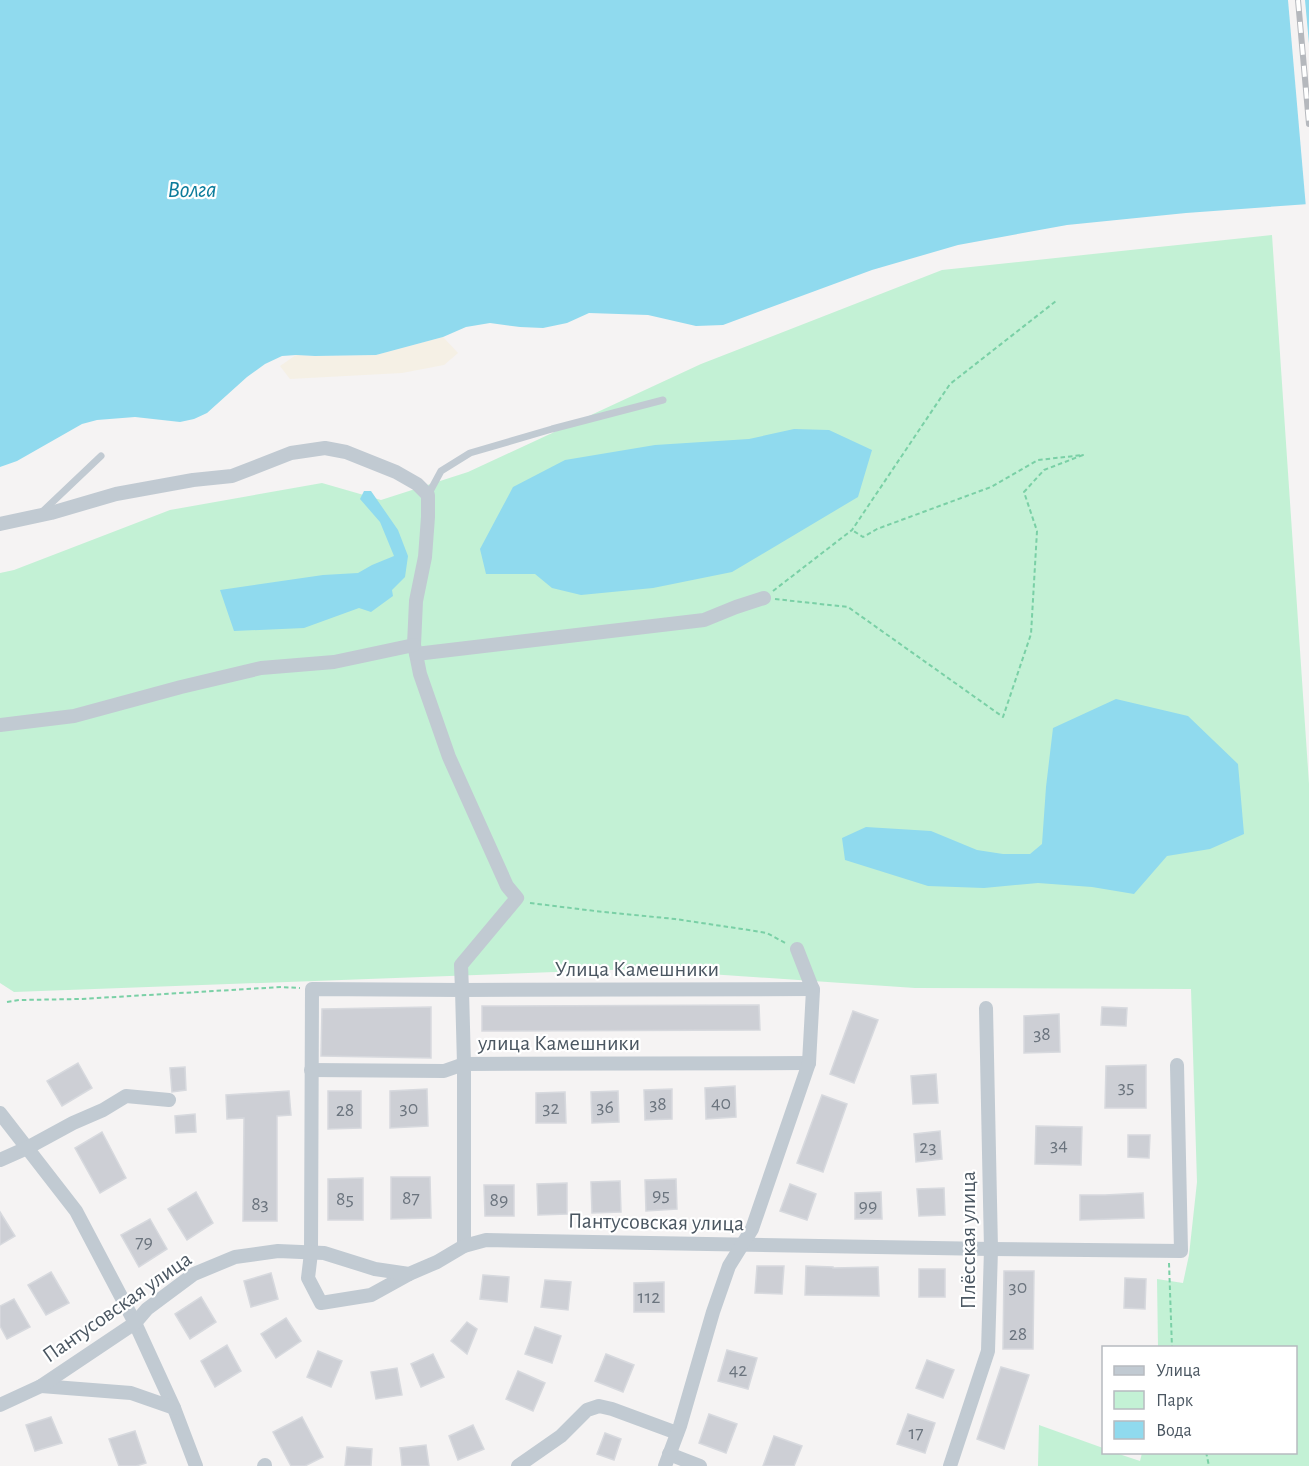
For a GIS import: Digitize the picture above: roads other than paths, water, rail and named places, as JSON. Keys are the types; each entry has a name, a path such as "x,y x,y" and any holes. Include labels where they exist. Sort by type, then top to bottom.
{"street":[{"path":"0,524 116,494 193,480 232,476 291,453 325,448 346,452 396,472 417,484 428,495 424,557 416,601 415,650 420,674 449,757 507,886 517,898 461,965 465,1064 464,1246"},
{"path":"0,725 74,716 261,668 334,662 415,650 704,620 764,598"},
{"path":"700,1466 667,1460 729,1266 752,1229 809,1063 813,989 797,949"},
{"name":"Улица Камешники","path":"311,1070 312,989 813,989"},
{"name":"Плёсская улица","path":"950,1466 988,1351 991,1249 986,1008"},
{"name":"улица Камешники","path":"311,1070 444,1071 465,1064 809,1063"},
{"name":"Пантусовская улица","path":"0,1405 41,1386 135,1323 147,1309 194,1274 235,1257 278,1251 324,1253 375,1269 409,1274 437,1262 464,1246 486,1240 1181,1251 1177,1065"},
{"path":"311,1070 311,1253 308,1278 321,1303 371,1295 409,1274"},
{"path":"0,1160 103,1110 126,1096 169,1100"},
{"path":"0,1113 76,1210 135,1323 174,1408 196,1466"},
{"path":"41,1386 131,1393 174,1408"},
{"path":"518,1466 561,1436 586,1410 599,1406 612,1408 677,1433"}],"lane":[{"path":"428,495 441,471 470,453 663,400"},
{"path":"37,516 101,456"}],"water":[{"name":"Волга","path":"0,0 1309,0 1309,204 1067,225 958,245 872,270 723,325 696,326 648,315 589,313 567,323 543,328 490,323 466,327 443,337 376,355 282,356 265,364 207,413 194,419 180,422 135,417 97,420 82,424 17,461 0,467"},
{"path":"794,429 829,430 872,450 858,497 732,572 653,588 581,595 552,588 535,574 486,574 480,549 513,487 565,460 655,445 749,439"},
{"path":"364,491 371,491 398,530 408,556 405,577 392,590 393,596 371,612 359,608 304,628 234,631 220,590 323,575 358,573 394,556 380,522 360,499"},
{"path":"1116,699 1188,716 1238,764 1244,834 1210,849 1167,856 1134,894 1092,887 1038,883 984,888 928,886 845,860 842,838 866,827 931,831 977,850 1003,854 1030,854 1042,844 1053,728"}],"railway":[{"path":"1298,0 1309,124"}]}
